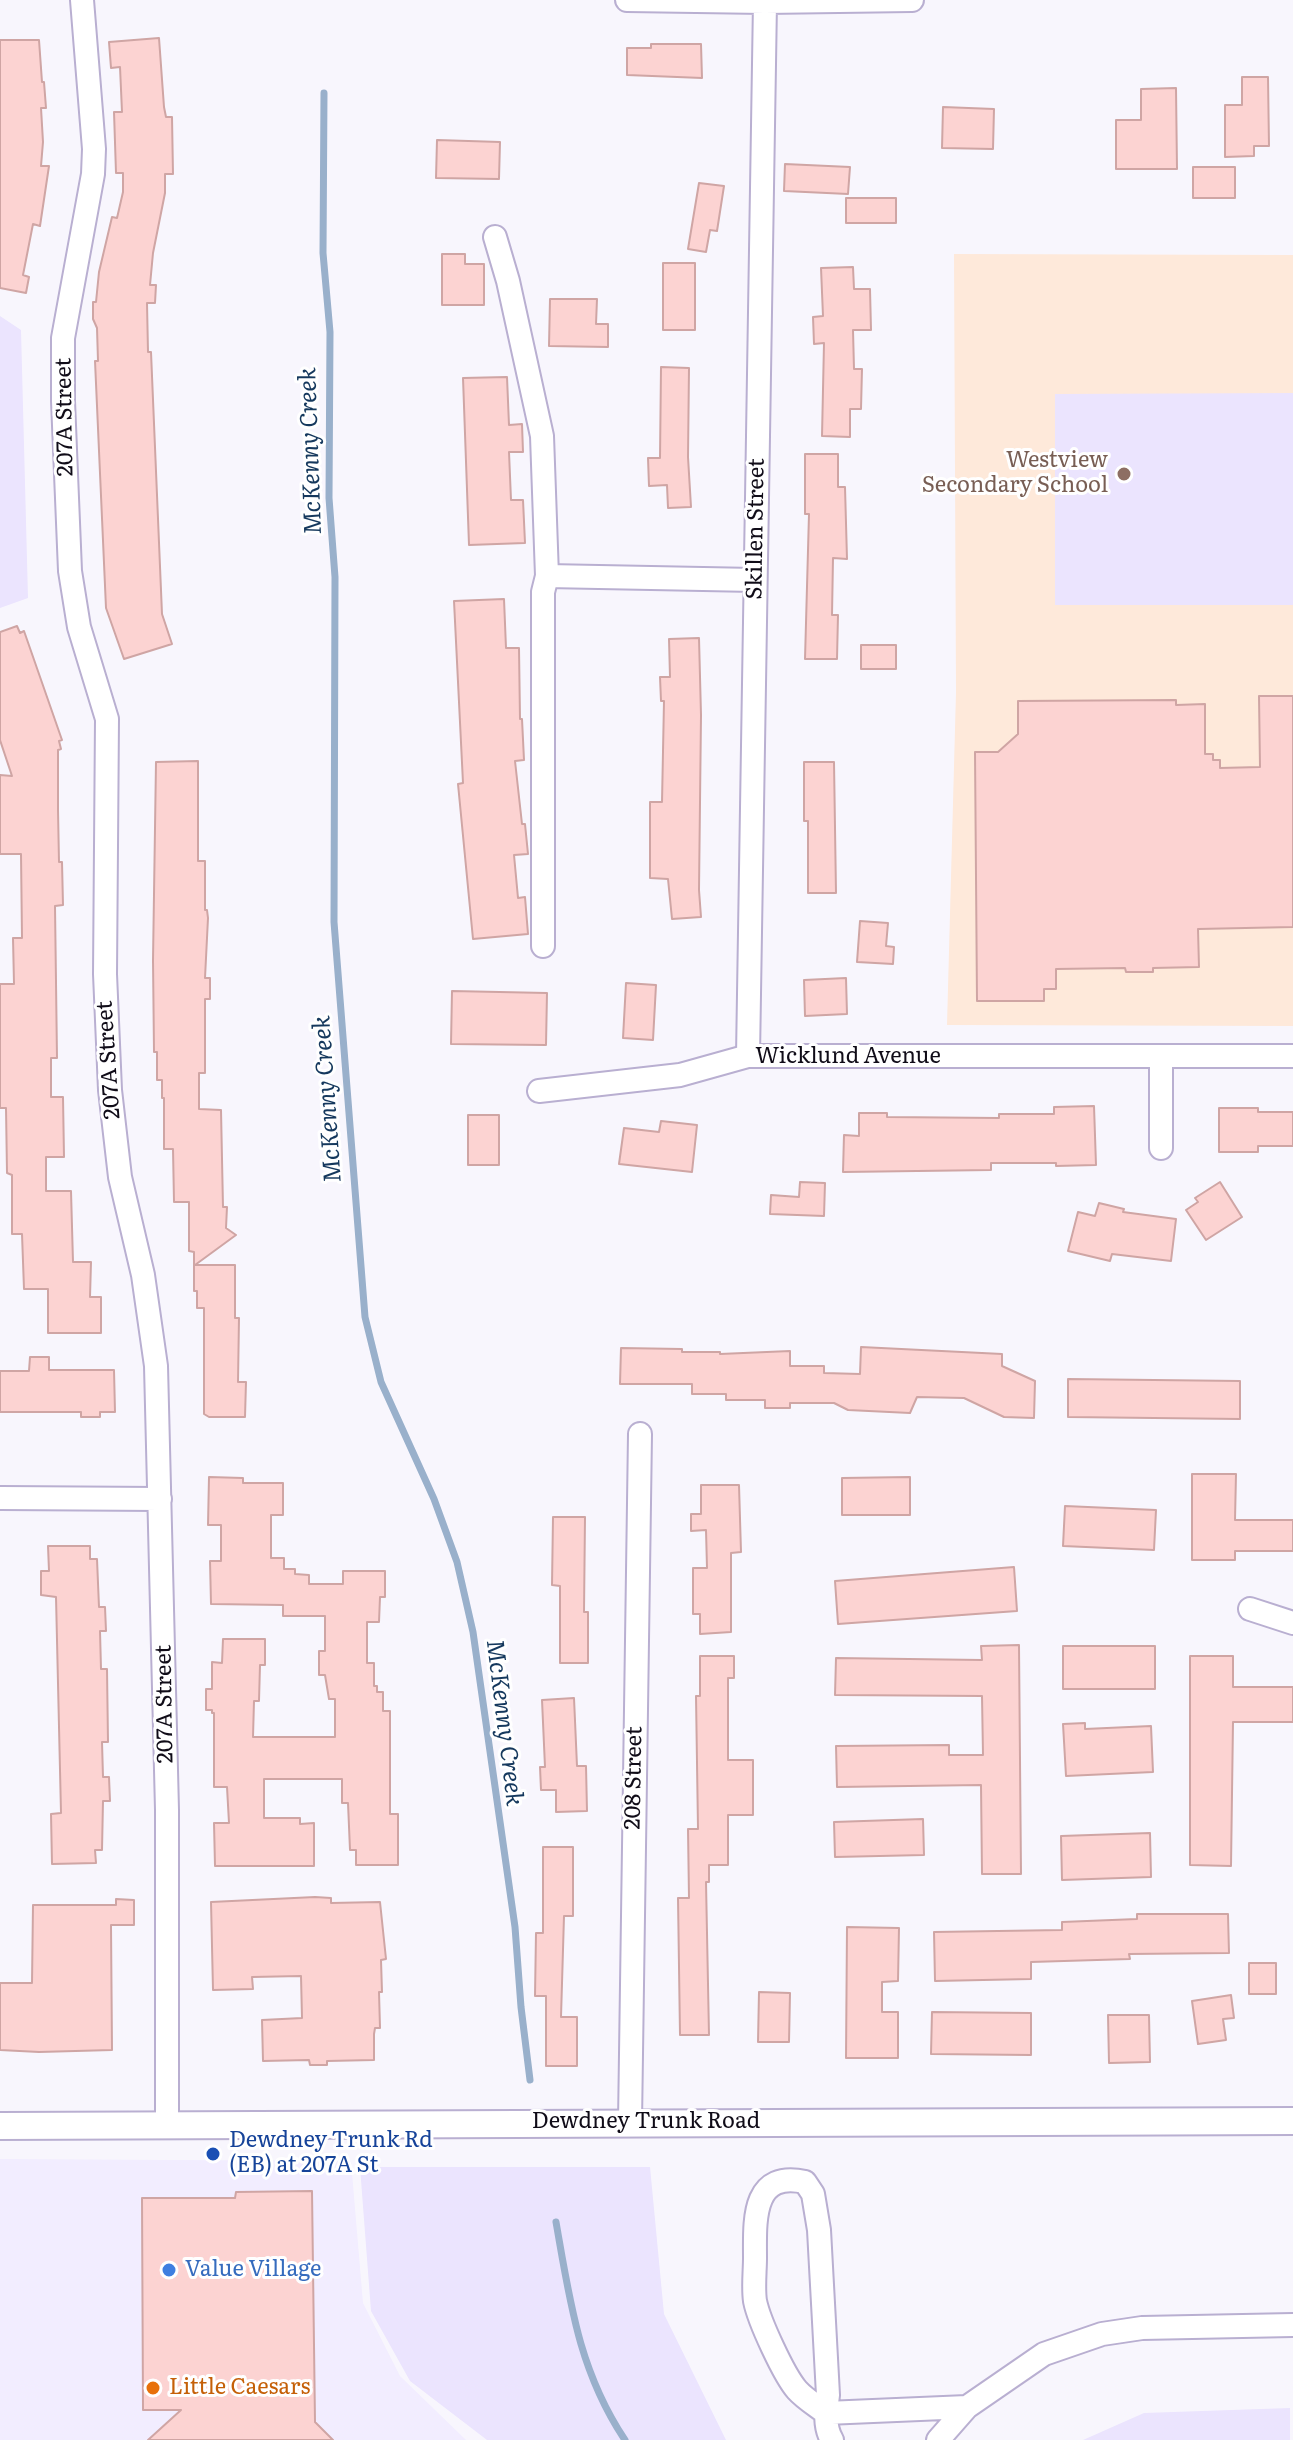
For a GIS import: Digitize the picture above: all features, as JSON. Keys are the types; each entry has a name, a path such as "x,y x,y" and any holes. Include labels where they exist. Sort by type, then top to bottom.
{"main road":[{"name":"Dewdney Trunk Road","path":"0,2126 1293,2121"}],"street":[{"name":"207A Street","path":"82,0 94,149 93,174 63,338 63,401 70,571 79,627 107,719 106,1039 120,1177 143,1275 156,1366 167,1810 167,2124"},
{"path":"627,0 912,0"},
{"name":"Skillen Street","path":"748,1056 765,2"},
{"path":"495,237 508,281 542,436 547,576 543,592 543,946"},
{"path":"547,576 755,580"},
{"name":"Wicklund Avenue","path":"539,1091 680,1075 748,1056 1293,1056"},
{"path":"1161,1058 1161,1148"},
{"name":"208 Street","path":"630,2122 640,1434"},
{"path":"0,1498 160,1499"},
{"path":"1250,1609 1293,1623"},
{"path":"832,2440 826,2413 828,2395 819,2230 813,2194 805,2182 779,2182 769,2188 760,2200 755,2214 755,2301 776,2354 797,2390 826,2413 967,2407"},
{"path":"938,2440 967,2407 1044,2354 1102,2334 1142,2328 1293,2325"}],"shaded area":[{"name":"Westview Secondary School","path":"954,254 1293,255 1293,1026 947,1025 956,692"},
{"path":"0,316 21,330 28,598 0,608"},
{"path":"1293,393 1293,605 1055,605 1055,394"},
{"path":"0,2159 351,2161 363,2303 400,2376 466,2440 0,2440"},
{"path":"360,2167 650,2167 664,2314 726,2440 487,2440 410,2381 371,2311"},
{"path":"1290,2408 1290,2440 1083,2440 1144,2413"}],"building":[{"path":"159,38 164,107 166,117 172,117 173,174 165,174 165,193 153,253 150,285 156,285 155,303 147,303 148,352 151,352 162,614 172,644 124,659 106,608 95,361 98,361 97,328 93,319 93,302 96,302 99,272 112,217 117,218 123,192 123,173 116,173 114,112 122,112 120,67 111,68 109,42"},
{"path":"0,40 39,40 44,82 46,108 41,108 41,166 49,166 40,226 33,224 23,275 29,277 26,293 0,288"},
{"path":"651,44 701,44 702,78 627,75 627,48 651,48"},
{"path":"1242,77 1268,77 1269,146 1254,146 1254,156 1225,157 1225,105 1242,105"},
{"path":"1176,88 1177,169 1116,169 1116,120 1141,120 1141,89"},
{"path":"943,107 994,109 993,149 942,148"},
{"path":"437,140 500,142 499,179 436,178"},
{"path":"785,164 850,167 848,194 784,191"},
{"path":"1193,167 1235,167 1235,198 1193,198"},
{"path":"699,183 724,186 717,231 710,230 706,252 688,249"},
{"path":"846,198 896,198 896,223 846,223"},
{"path":"442,254 465,254 465,264 484,264 484,305 442,305"},
{"path":"663,263 695,263 695,330 663,330"},
{"path":"853,267 854,289 870,289 871,330 853,330 854,369 862,369 861,409 850,409 850,437 822,436 824,343 814,344 813,317 823,316 821,268"},
{"path":"550,299 597,299 596,324 608,324 608,347 549,346"},
{"path":"661,367 689,368 691,507 668,508 667,485 649,486 648,458 660,458"},
{"path":"507,377 509,425 522,424 523,452 509,452 511,500 523,500 525,543 469,545 463,378"},
{"path":"805,454 838,454 838,487 845,487 847,559 833,558 832,615 838,615 837,659 805,659 809,514 805,514"},
{"path":"504,599 506,648 519,648 524,760 515,761 528,854 514,855 518,898 525,897 528,934 473,939 458,784 463,783 454,601"},
{"path":"17,626 20,633 24,631 62,740 59,741 61,749 58,750 58,810 63,905 55,906 57,1058 51,1058 51,1097 63,1097 64,1157 46,1157 46,1191 71,1191 73,1262 91,1262 90,1297 101,1297 101,1333 48,1333 48,1289 24,1289 22,1234 12,1234 12,1175 7,1173 6,1108 0,1108 0,984 14,984 13,938 22,938 21,854 0,854 0,775 12,776 0,740 0,632"},
{"path":"699,638 701,917 672,919 668,879 650,878 650,802 662,802 664,701 661,701 660,677 670,677 669,639"},
{"path":"861,645 896,645 896,669 861,669"},
{"path":"1259,696 1293,696 1293,927 1198,929 1199,967 1153,968 1153,972 1126,972 1125,968 1056,969 1056,989 1044,989 1044,1001 977,1001 975,752 998,752 1018,734 1018,701 1176,700 1176,705 1205,704 1205,754 1213,754 1213,760 1220,760 1220,768 1260,767"},
{"path":"198,761 198,861 205,861 205,910 208,918 205,978 210,978 210,999 205,999 205,1073 199,1073 199,1109 221,1110 223,1207 227,1207 226,1228 236,1235 195,1265 235,1265 235,1318 239,1318 238,1382 246,1382 245,1417 209,1417 204,1414 204,1308 197,1308 197,1291 194,1291 194,1252 189,1251 189,1202 174,1202 173,1149 164,1149 164,1098 162,1080 157,1080 157,1052 154,1052 156,762"},
{"path":"804,762 834,762 836,893 808,893"},
{"path":"860,921 888,923 886,946 894,947 893,964 857,962"},
{"path":"846,978 847,1014 805,1016 804,980"},
{"path":"626,983 656,985 653,1040 623,1038"},
{"path":"452,991 547,993 546,1045 451,1044"},
{"path":"1094,1106 1096,1165 991,1163 991,1170 843,1172 844,1135 859,1136 859,1113 887,1113 887,1117 999,1118 999,1114 1054,1114 1054,1107"},
{"path":"1219,1108 1293,1112 1293,1146 1258,1146 1258,1152 1219,1152"},
{"path":"468,1115 499,1115 499,1165 468,1165"},
{"path":"661,1121 697,1125 692,1172 619,1164 624,1128 659,1132"},
{"path":"800,1182 825,1183 824,1216 770,1214 771,1195 799,1197"},
{"path":"1220,1182 1242,1217 1206,1240 1186,1210 1198,1202 1195,1198"},
{"path":"1099,1203 1124,1209 1123,1212 1176,1219 1171,1261 1112,1254 1110,1261 1068,1251 1078,1212 1095,1216"},
{"path":"861,1347 1002,1354 1002,1366 1035,1381 1034,1418 1004,1417 964,1398 917,1397 910,1413 848,1410 834,1403 790,1403 790,1408 765,1408 765,1400 726,1400 726,1394 692,1394 692,1384 620,1384 621,1348 682,1349 682,1352 720,1354 790,1351 790,1366 824,1366 824,1373 860,1374"},
{"path":"30,1357 49,1357 49,1370 114,1370 115,1412 100,1412 100,1417 81,1417 81,1412 0,1412 0,1371 29,1371"},
{"path":"1068,1379 1240,1381 1240,1419 1068,1417"},
{"path":"1192,1474 1236,1474 1235,1520 1293,1520 1293,1551 1235,1551 1235,1560 1192,1560"},
{"path":"209,1477 243,1478 243,1483 283,1483 283,1515 271,1515 271,1558 284,1558 284,1569 295,1569 295,1574 309,1575 309,1584 343,1584 343,1571 385,1571 385,1597 380,1597 379,1622 367,1622 367,1663 374,1663 374,1686 377,1686 377,1692 383,1692 383,1711 390,1711 390,1814 398,1814 398,1865 356,1865 356,1850 350,1850 348,1803 342,1803 342,1779 264,1779 264,1818 300,1818 300,1824 314,1823 314,1866 215,1866 214,1823 229,1823 227,1787 214,1787 214,1713 206,1710 206,1689 212,1689 212,1662 222,1663 223,1639 265,1639 265,1665 260,1665 259,1701 254,1701 253,1737 335,1737 335,1699 329,1699 325,1675 319,1675 319,1651 325,1651 325,1616 283,1616 283,1605 211,1604 210,1561 221,1561 221,1525 208,1525"},
{"path":"910,1477 910,1515 842,1515 842,1478"},
{"path":"701,1485 739,1485 741,1552 731,1553 731,1632 700,1634 700,1614 693,1614 693,1568 707,1568 706,1530 691,1531 691,1514 701,1514"},
{"path":"1065,1506 1156,1510 1154,1550 1063,1546"},
{"path":"553,1517 585,1517 584,1612 588,1612 588,1663 560,1663 560,1586 552,1585"},
{"path":"48,1546 90,1546 90,1559 97,1559 99,1607 105,1607 106,1631 100,1631 101,1669 107,1669 108,1742 102,1742 103,1777 109,1777 110,1801 103,1801 102,1850 95,1850 96,1863 52,1864 51,1814 61,1813 56,1597 41,1595 41,1571 49,1571"},
{"path":"1014,1567 1017,1611 838,1624 835,1581"},
{"path":"1019,1645 1021,1874 982,1874 981,1785 837,1787 836,1746 949,1745 949,1755 983,1755 982,1696 835,1695 836,1658 982,1660 981,1646"},
{"path":"1063,1646 1155,1646 1155,1689 1063,1689"},
{"path":"700,1656 734,1656 734,1678 728,1678 728,1760 753,1760 753,1815 728,1815 728,1865 709,1865 709,1882 706,1882 709,2035 680,2035 678,1898 689,1898 688,1829 698,1829 696,1696 700,1696"},
{"path":"1190,1656 1233,1656 1233,1687 1293,1687 1293,1722 1233,1722 1231,1866 1190,1865"},
{"path":"574,1698 577,1766 586,1766 587,1811 556,1812 556,1790 541,1790 540,1767 545,1767 542,1700"},
{"path":"1085,1723 1085,1729 1151,1726 1153,1772 1066,1776 1063,1724"},
{"path":"923,1819 924,1855 835,1857 834,1822"},
{"path":"1150,1833 1151,1877 1062,1880 1061,1836"},
{"path":"543,1847 573,1847 573,1916 564,1916 561,2017 577,2017 577,2066 546,2066 546,1996 535,1996 536,1933 543,1933"},
{"path":"331,1898 331,1903 380,1902 386,1959 381,1960 380,2028 375,2028 374,2060 327,2061 327,2065 310,2065 309,2060 263,2061 262,2020 302,2018 301,1976 252,1977 253,1989 213,1990 211,1902"},
{"path":"116,1899 134,1900 134,1925 111,1925 112,2050 0,2050 0,1983 32,1983 33,1905 116,1905"},
{"path":"1137,1914 1228,1914 1229,1953 1129,1954 1130,1959 1031,1962 1031,1979 935,1981 934,1932 1062,1930 1062,1922 1137,1919"},
{"path":"847,1927 899,1928 898,1981 882,1982 882,2012 898,2012 898,2058 846,2058"},
{"path":"1249,1963 1276,1963 1276,1994 1249,1994"},
{"path":"759,1992 790,1993 789,2042 758,2042"},
{"path":"1231,1995 1234,2018 1223,2019 1226,2040 1198,2044 1192,2001"},
{"path":"932,2012 1031,2013 1031,2055 931,2054"},
{"path":"1108,2015 1149,2015 1150,2062 1109,2063"},
{"path":"312,2191 315,2422 333,2440 148,2440 181,2410 143,2410 142,2198 235,2198 236,2192"}],"waterway":[{"name":"McKenny Creek","path":"324,93 323,253 330,332 329,498 335,577 334,922 365,1317 381,1382 434,1499 457,1562 473,1632 515,1927 530,2080"},
{"name":"McKenny Creek","path":"556,2222 578,2335 597,2388 625,2440"}],"place":[{"name":"Westview Secondary School","path":"1124,474"},
{"name":"Dewdney Trunk Rd (EB) at 207A St","path":"213,2154"},
{"name":"Value Village","path":"169,2270"},
{"name":"Little Caesars","path":"153,2388"}]}
